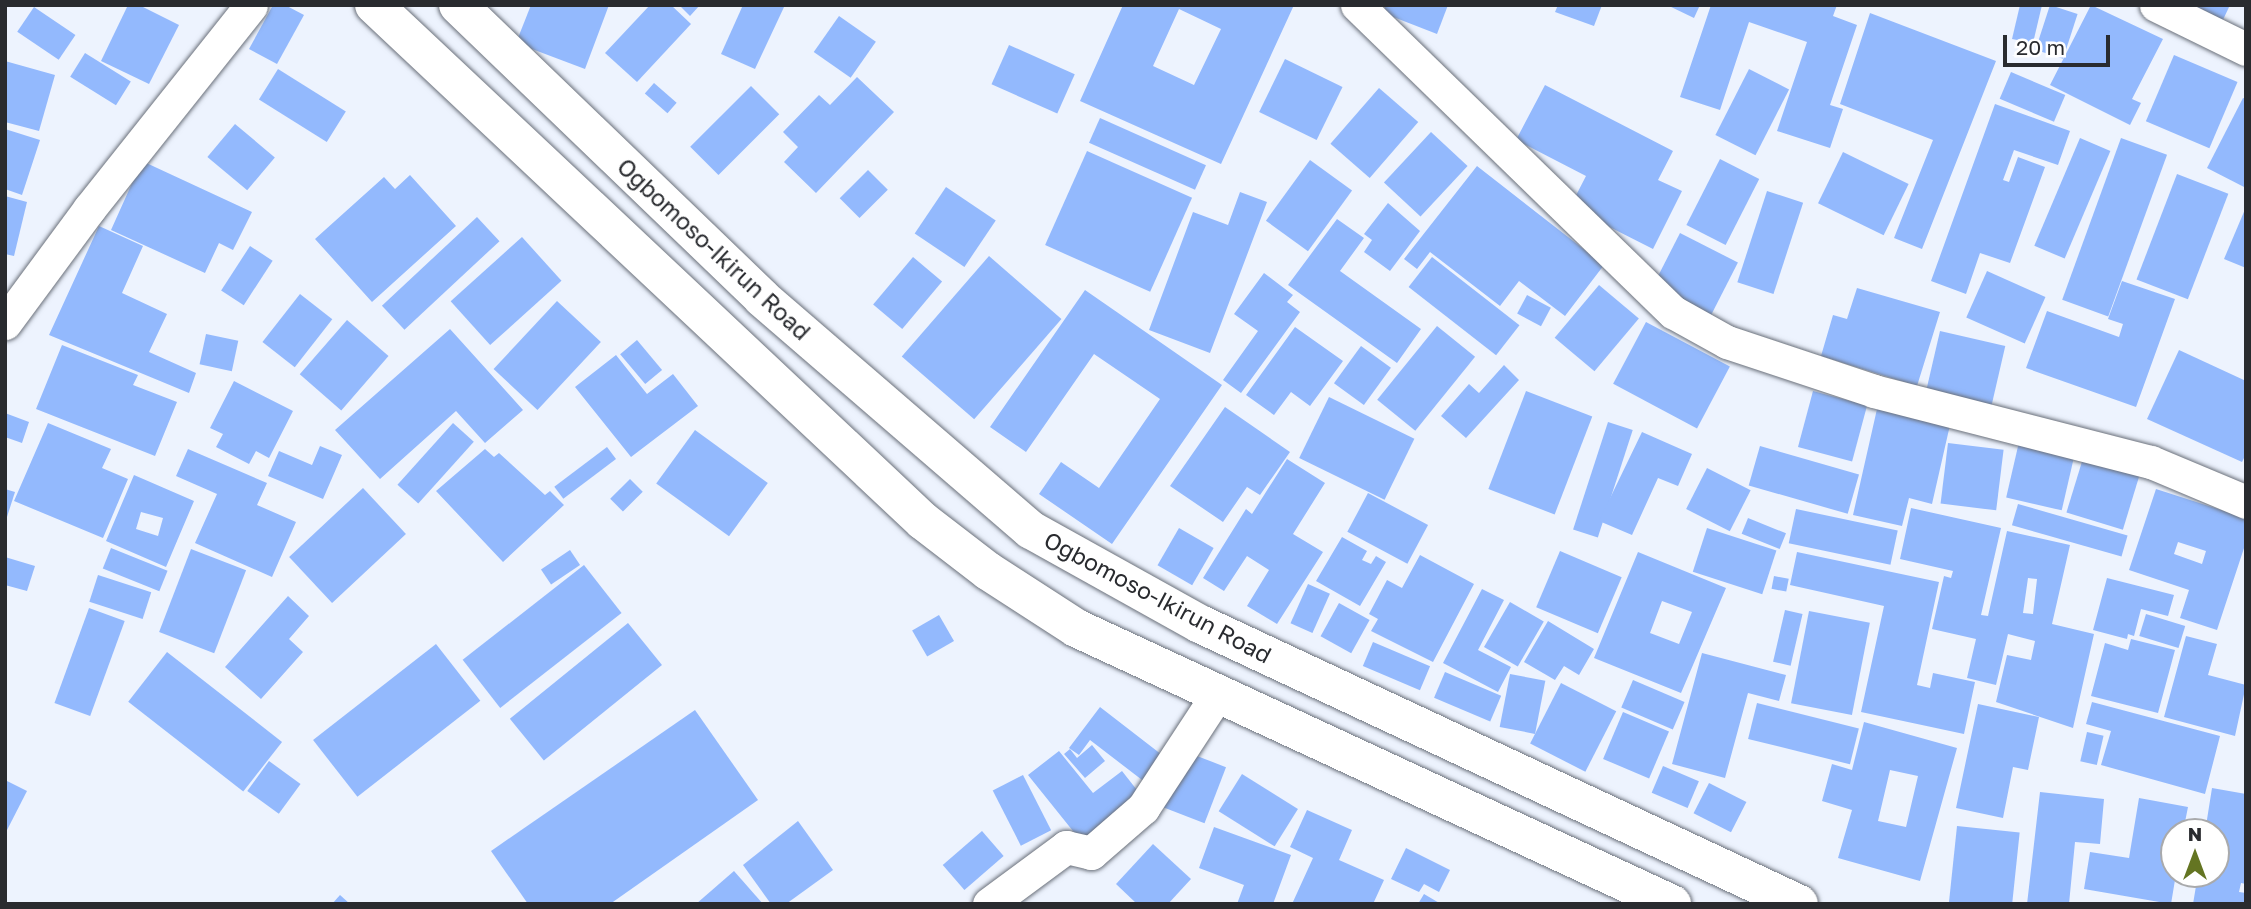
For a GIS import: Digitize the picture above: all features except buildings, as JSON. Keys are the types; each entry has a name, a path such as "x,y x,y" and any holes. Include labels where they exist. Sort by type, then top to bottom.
{"main road":[{"path":"374,5 923,521 988,571 1076,628 1672,904"},
{"name":"Ogbomoso-Ikirun Road","path":"458,5 762,298 1031,530 1200,624 1798,904"}],"street":[{"path":"5,323 89,209 251,5"},
{"path":"1357,5 1491,131 1623,266 1684,318 1727,342 1874,391 2151,462 2246,502"},
{"path":"2157,5 2246,49"},
{"path":"989,904 1066,847 1091,853 1143,808 1217,695"}]}
